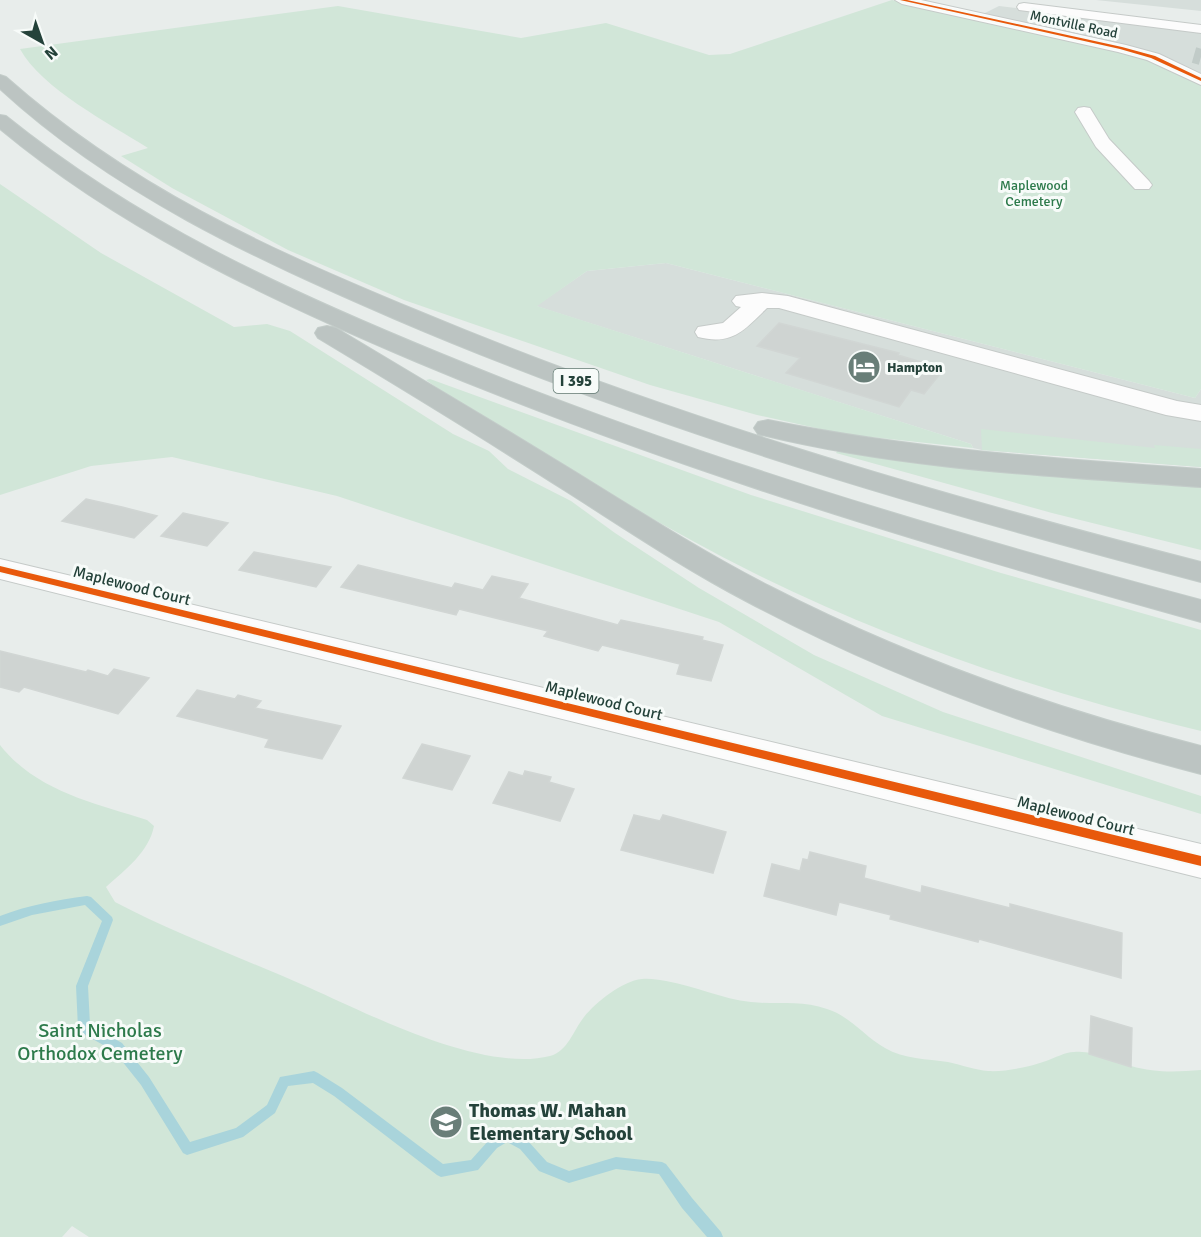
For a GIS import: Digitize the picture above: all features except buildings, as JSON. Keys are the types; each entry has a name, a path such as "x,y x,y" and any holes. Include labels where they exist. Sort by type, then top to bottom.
{"highway":[{"name":"I 395","path":"0,81 37,115 139,184 214,226 372,301 579,382 694,423 1016,522 1201,572"},
{"name":"I 395","path":"0,120 53,162 105,197 176,239 253,279 448,366 664,447 938,536 1201,611"},
{"path":"253,279 292,312 689,555 800,615 891,658 982,694 1078,726 1201,760"},
{"path":"579,382 639,393 748,423 862,446 964,459 1201,478"}],"street":[{"name":"Montville Road","path":"902,0 1121,48 1153,57 1199,75"},
{"path":"959,13 992,4"},
{"path":"1014,6 1201,29"},
{"path":"1199,75 1165,47 1157,29 1201,35"},
{"path":"1084,112 1094,134 1113,158 1142,184"},
{"path":"707,332 730,330 753,300 780,301 1175,410 1201,413"},
{"name":"Maplewood Court","path":"0,569 1201,861"}],"shaded area":[{"path":"1096,0 1201,0 1201,11"},
{"path":"999,6 1201,30 1201,76 979,16"},
{"path":"666,263 1195,398 1201,389 1201,467 973,448 971,444 536,306 587,271"}],"green space":[{"name":"Maplewood Cemetery","path":"892,0 1123,51 1201,82 1201,389 1195,398 666,263 587,271 537,306 971,444 973,448 843,434 757,415 650,385 404,300 288,250 172,188 121,156 148,148 60,91 44,78 20,49 338,6 521,38 606,23 709,55 730,54"},
{"path":"0,184 101,253 234,327 267,324 290,331 453,434 489,451 508,469 571,501 699,588 814,655 943,712 1201,796 1201,814 882,716 719,622 337,496 172,457 91,466 0,495"},
{"path":"430,379 751,495 1001,573 1201,630 1201,731 1086,701 973,664 917,644 807,598 714,552 595,486 467,408 426,380"},
{"path":"981,429 1155,448 1154,445 1201,449 1201,467 982,450"},
{"path":"839,449 1201,485 1201,550 1052,513 836,453"},
{"name":"Saint Nicholas Orthodox Cemetery","path":"0,745 14,761 48,784 87,801 147,820 154,826 142,852 106,887 115,902 187,936 395,1026 461,1049 493,1056 523,1059 550,1056 566,1045 584,1017 602,999 626,984 648,979 677,983 740,1000 817,1006 843,1016 892,1052 983,1070 1017,1069 1067,1053 1081,1052 1096,1054 1149,1070 1201,1070 1201,1237 89,1237 72,1226 62,1237 0,1237"}],"waterway":[{"path":"0,921 21,913 87,900 108,920 82,986 84,1028 118,1047 145,1081 187,1149 239,1133 271,1109 284,1081 314,1077 338,1092 441,1171 474,1166 493,1144 507,1135 524,1145 543,1167 569,1177 616,1163 662,1168 687,1203 716,1237"}],"tunnel":[{"path":"1194,55 1201,57"}],"cycle path":[{"path":"902,0 1121,48 1153,57 1201,80"},
{"path":"0,569 1201,861"}],"place":[{"name":"Hampton","path":"864,367"},
{"name":"Thomas W. Mahan Elementary School","path":"446,1122"}]}
